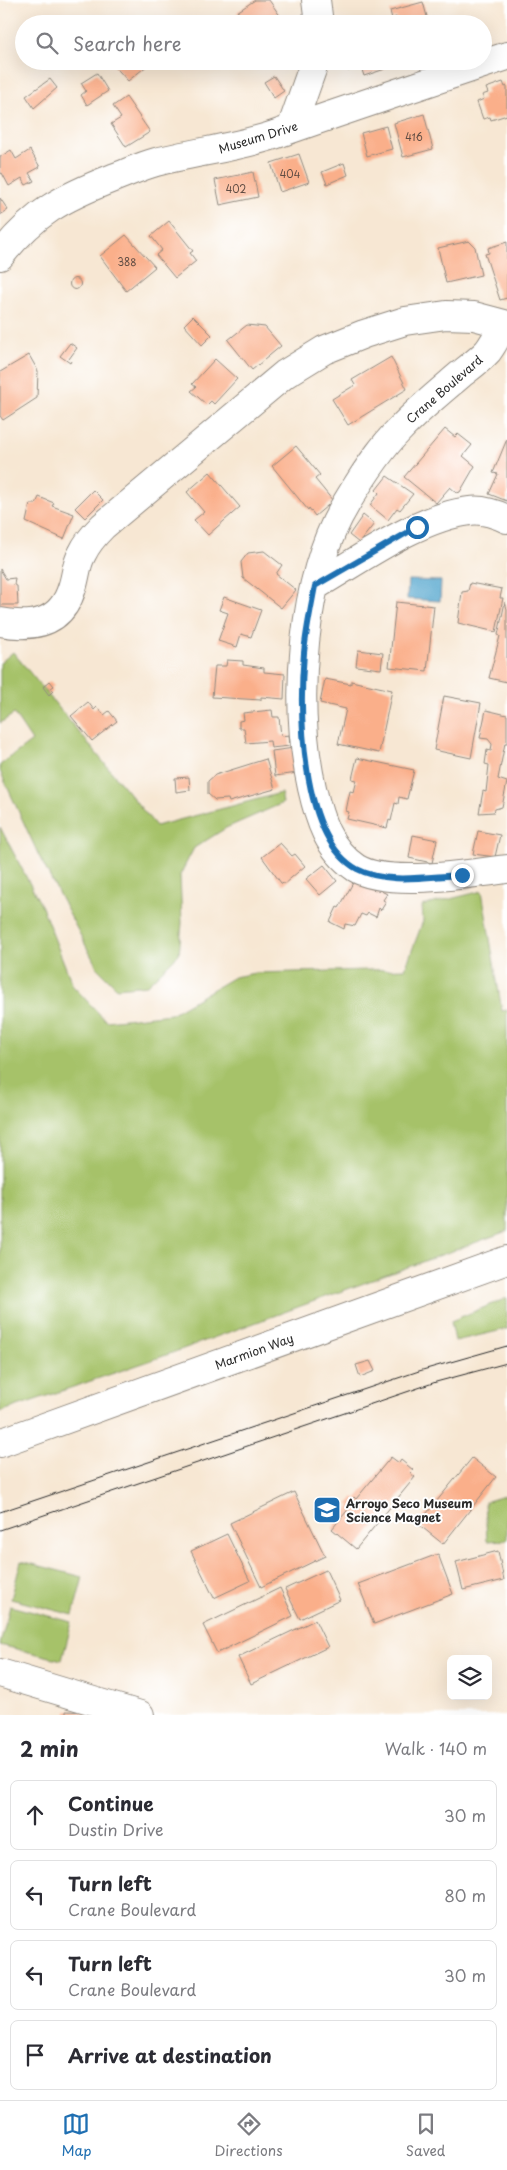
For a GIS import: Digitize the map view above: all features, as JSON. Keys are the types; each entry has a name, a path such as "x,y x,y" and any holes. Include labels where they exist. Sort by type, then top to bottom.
{"street":[{"path":"316,0 318,15"},
{"name":"Museum Drive","path":"492,61 507,56"},
{"path":"291,128 312,70"},
{"name":"Museum Drive","path":"0,256 19,231 44,210 73,194 154,163 235,147 465,70"},
{"name":"Crane Boulevard","path":"0,622 21,626 36,624 50,619 63,606 72,590 80,556 90,539 103,526 285,374 317,355 364,334 405,321 446,315 474,316 506,325 487,352 399,430 373,462 346,504 329,540 315,586 304,652 302,685 305,760 324,830 338,854 357,868 375,875 392,877 462,875 507,869"},
{"path":"315,586 417,527 446,516 472,510 496,514 507,520"},
{"name":"Marmion Way","path":"0,1443 507,1260"},
{"path":"0,1673 140,1715"}],"green space":[{"path":"13,652 156,826 281,793 283,803 226,828 194,848 180,875 182,923 179,954 147,985 117,988 98,969 39,856 0,771 0,765 32,741 14,714 0,723 0,663"},
{"path":"0,827 42,907 73,986 106,1021 171,1014 234,977 255,973 405,969 423,921 422,906 482,891 502,1011 507,1010 507,1231 158,1358 0,1412"},
{"path":"507,1298 507,1329 455,1341 451,1321"},
{"path":"507,1495 507,1540 487,1541 485,1502"},
{"path":"21,1561 83,1577 73,1615 11,1599"},
{"path":"10,1606 72,1622 62,1660 0,1645"}],"water":[{"path":"408,580 441,581 440,601 407,599"}],"building":[{"path":"255,0 269,0 279,15 239,15 237,12"},
{"path":"423,2 427,15 391,15 390,11"},
{"path":"118,70 142,70 128,81"},
{"path":"362,70 382,70 364,76"},
{"path":"97,73 108,91 87,105 81,95 86,91 81,83"},
{"path":"274,76 284,91 274,98 264,82"},
{"path":"50,79 57,88 34,108 26,96"},
{"path":"503,82 505,87 507,86 507,115 491,120 490,117 483,119 477,102 484,99 482,95 488,93 486,88"},
{"path":"126,97 150,132 126,147 111,124 121,118 113,106"},
{"path":"424,114 433,149 403,157 394,123"},
{"path":"386,126 392,149 367,156 361,133"},
{"path":"11,150 16,159 30,150 40,167 29,173 34,181 26,185 22,178 9,186 2,173 0,174 0,157"},
{"path":"299,154 309,182 280,192 271,163"},
{"path":"344,163 348,175 327,184 322,172"},
{"path":"253,172 258,197 220,205 215,180"},
{"path":"0,198 8,210 0,215"},
{"path":"169,221 193,251 190,253 196,261 175,278 156,255 162,250 151,236"},
{"path":"126,235 155,267 126,291 100,256"},
{"path":"469,241 475,247 481,275 446,283 438,248"},
{"path":"507,242 507,298 500,300 485,254 489,253 488,248"},
{"path":"73,279 77,279 80,284 79,288 73,289 70,286 70,282"},
{"path":"193,316 212,335 202,345 184,325"},
{"path":"247,325 265,327 281,346 252,370 228,340"},
{"path":"70,343 77,348 69,359 70,363 60,356"},
{"path":"29,355 38,371 37,398 3,420 0,416 0,372"},
{"path":"391,357 407,389 348,425 332,399 355,385 352,380"},
{"path":"215,359 237,379 214,404 211,401 207,405 191,391 196,387 192,384"},
{"path":"445,429 455,437 458,434 472,445 463,456 475,466 460,492 457,493 450,487 436,503 404,477"},
{"path":"507,439 507,501 489,494 498,474 493,473"},
{"path":"296,446 320,475 315,479 333,501 315,516 272,466"},
{"path":"210,472 240,507 208,535 194,520 204,512 187,492"},
{"path":"387,476 413,494 400,510 397,508 388,520 370,505 379,493 376,490"},
{"path":"93,490 103,500 85,518 75,508"},
{"path":"39,497 54,503 52,506 74,514 64,539 26,522 30,504 36,504"},
{"path":"363,515 374,524 359,543 349,535"},
{"path":"264,551 282,565 276,574 296,590 281,608 243,578 241,562 248,553"},
{"path":"0,569 6,579 15,578 14,585 17,586 18,605 0,605"},
{"path":"470,583 502,589 500,598 503,598 496,632 458,623 462,592 468,591"},
{"path":"224,597 261,610 251,637 241,634 237,647 218,641 228,613 219,610"},
{"path":"396,602 434,606 427,671 389,667"},
{"path":"505,602 507,609 507,682 489,678 500,636 498,635"},
{"path":"358,650 383,653 381,669 356,666"},
{"path":"227,660 243,661 243,665 264,668 264,672 285,674 284,699 261,697 261,700 212,697 215,666 226,666"},
{"path":"325,679 351,684 351,681 392,690 379,753 338,744 346,709 320,703"},
{"path":"50,681 54,686 51,688 53,691 49,695 43,687"},
{"path":"444,696 481,703 471,758 434,750"},
{"path":"88,702 94,710 97,707 104,715 109,711 117,721 92,741 71,716"},
{"path":"272,710 273,717 279,717 281,736 289,735 290,746 271,748 270,741 246,743 244,728 239,728 239,721 244,720 243,713"},
{"path":"486,710 507,715 507,743 505,743 498,779 507,782 502,807 495,809 494,812 479,813 483,791 486,792 489,765 485,764 487,750 491,751 492,744 488,739 480,738"},
{"path":"294,748 298,773 275,776 272,751"},
{"path":"357,758 414,770 407,799 399,797 398,804 395,803 391,821 389,820 387,828 347,819 349,812 346,811 350,791 354,792 357,780 352,779"},
{"path":"266,759 275,789 229,802 228,799 215,800 208,794 208,781 215,775"},
{"path":"189,777 190,790 176,792 175,778"},
{"path":"478,831 500,835 495,857 473,854"},
{"path":"413,835 437,840 432,863 409,858"},
{"path":"280,843 292,856 295,854 305,866 284,884 281,883 262,857"},
{"path":"324,865 337,881 320,895 306,879"},
{"path":"354,881 366,883 387,894 383,900 386,902 381,910 379,908 376,917 368,913 366,916 361,914 355,926 345,924 344,929 330,922 337,907 339,908"},
{"path":"370,1361 375,1371 360,1377 356,1365"},
{"path":"391,1457 399,1463 401,1460 413,1470 410,1473 415,1477 356,1549 332,1529 351,1506 348,1504 354,1497 356,1499"},
{"path":"472,1458 496,1477 443,1544 418,1524"},
{"path":"294,1492 325,1556 261,1587 230,1523"},
{"path":"227,1534 250,1581 214,1598 191,1551"},
{"path":"498,1551 504,1580 463,1590 456,1562"},
{"path":"438,1554 453,1594 374,1624 358,1584"},
{"path":"326,1570 340,1600 300,1619 285,1589"},
{"path":"280,1588 293,1616 217,1653 203,1625"},
{"path":"315,1620 328,1647 251,1684 238,1657"},
{"path":"66,1711 89,1712 89,1715 66,1715"}],"tram line":[{"path":"0,1512 419,1371 507,1346"},
{"path":"0,1530 436,1382 507,1363"}],"place":[{"name":"Arroyo Seco Museum Science Magnet","path":"327,1510"}],"route":[{"path":"417,527 315,586 304,652 301,702 305,760 324,830 338,854 357,868 375,875 392,877 462,875"}]}
